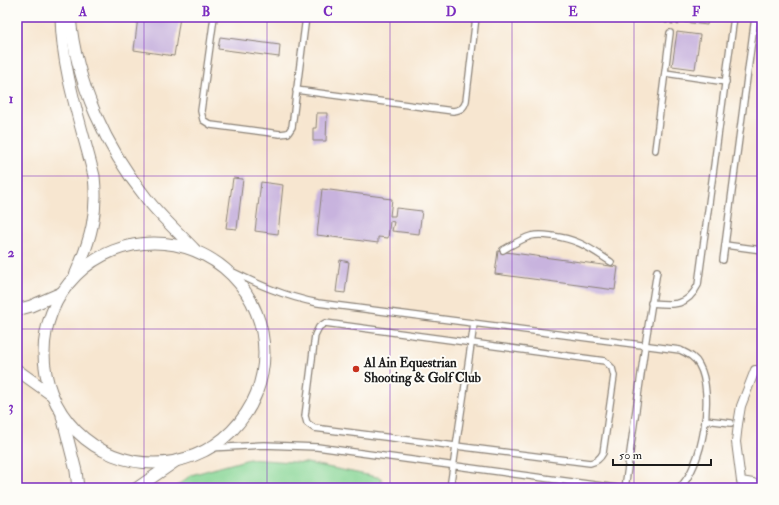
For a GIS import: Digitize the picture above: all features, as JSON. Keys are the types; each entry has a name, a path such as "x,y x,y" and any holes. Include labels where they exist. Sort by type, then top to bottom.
{"street":[{"path":"61,17 63,48 68,76 94,176 95,189 92,231 75,276"},
{"path":"70,17 78,62 86,92 117,156 148,200 195,250"},
{"path":"153,242 174,244 195,250 211,258 225,268 241,286 254,306 262,328 265,351 262,374 256,397 244,417 228,434 210,448 194,456 177,461 150,463 124,459 100,448 79,433 62,413 52,395 46,375 43,354 45,332 51,312 61,293 75,276 91,262 110,251 131,245 153,242"},
{"path":"17,310 31,306 61,293"},
{"path":"17,370 52,395"},
{"path":"761,488 753,483 740,481 736,442 741,406 754,370 762,371"},
{"path":"62,413 76,471 78,488"},
{"path":"137,488 177,461"}],"lane":[{"path":"214,17 202,111 204,120 206,123 211,125 285,134 288,133 292,127 306,17"},
{"path":"296,90 454,111 459,110 463,108 466,101 476,17"},
{"path":"651,303 670,305 678,304 691,297 698,285 734,17"},
{"path":"723,260 755,17"},
{"path":"655,150 670,33"},
{"path":"665,73 726,82"},
{"path":"503,250 526,238 544,235 564,237 577,241 611,262"},
{"path":"725,245 762,250"},
{"path":"225,268 251,282 278,293 318,303 680,350 688,354 700,366 704,380 706,397 705,420 696,460 685,483 679,488"},
{"path":"625,488 656,271"},
{"path":"325,323 330,323 600,360 609,364 612,368 614,376 604,446 601,457 594,462 590,463 456,447 318,429 310,426 307,423 305,416 315,335 319,327 325,323"},
{"path":"450,488 474,324"},
{"path":"705,420 738,424"},
{"path":"210,448 264,445 317,447 616,488"}],"path":[{"path":"629,17 678,24 679,17"}],"green space":[{"path":"249,459 307,463 382,478 381,488 174,488 191,475"}],"building":[{"path":"138,17 180,17 174,56 134,50"},
{"path":"685,17 708,17 707,25 684,22"},
{"path":"677,32 700,35 695,69 672,66"},
{"path":"220,37 280,45 279,57 218,49"},
{"path":"317,113 327,113 326,141 313,141 313,128 316,128"},
{"path":"233,178 243,179 237,229 226,228"},
{"path":"261,182 283,185 278,234 255,231"},
{"path":"322,189 392,199 390,216 395,216 396,208 422,211 419,234 392,231 394,222 390,221 388,238 378,237 378,243 317,235"},
{"path":"498,251 618,267 615,290 495,274"},
{"path":"340,260 349,262 345,293 336,292"}],"place":[{"name":"Al Ain Equestrian Shooting & Golf Club","path":"356,369"}]}
